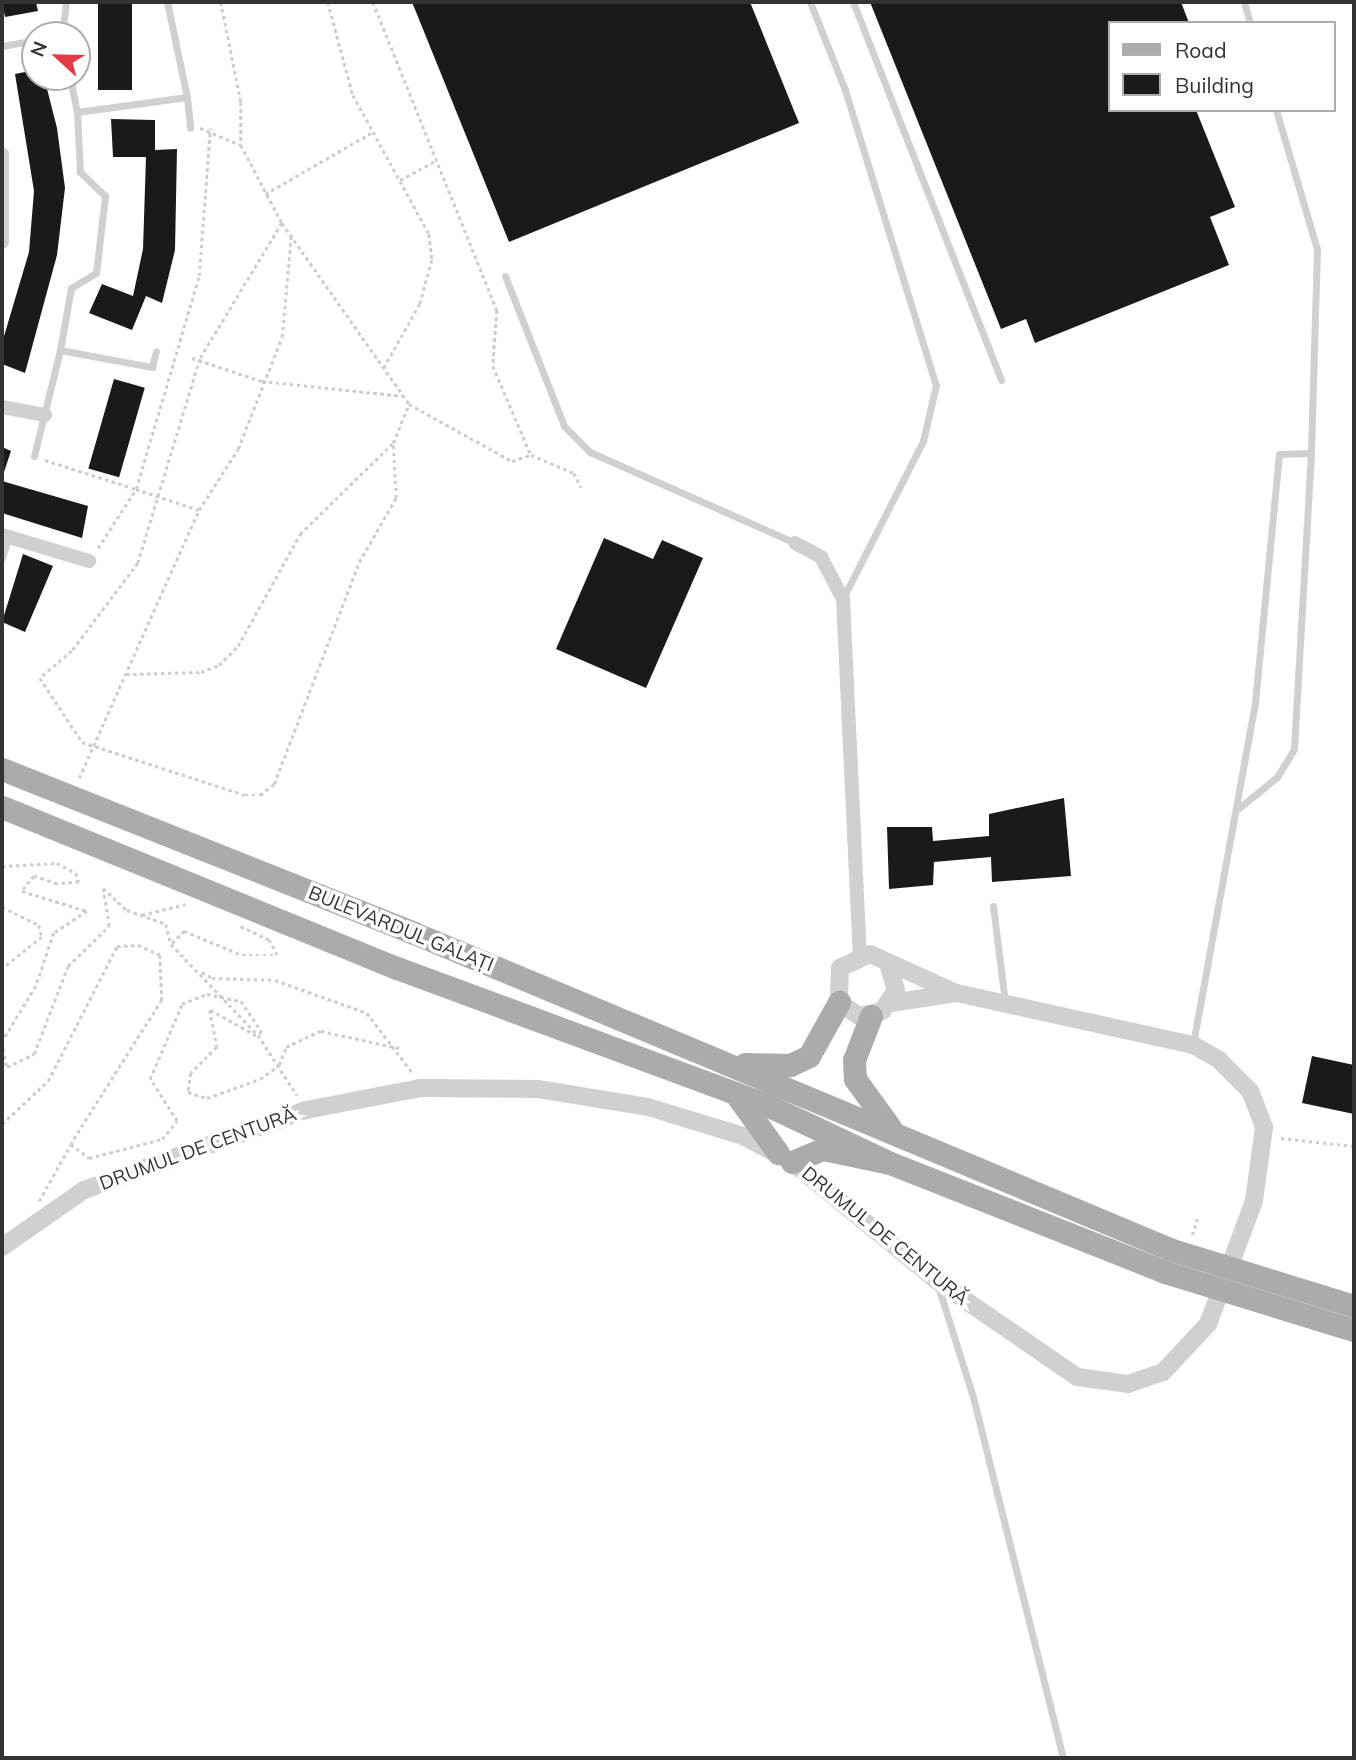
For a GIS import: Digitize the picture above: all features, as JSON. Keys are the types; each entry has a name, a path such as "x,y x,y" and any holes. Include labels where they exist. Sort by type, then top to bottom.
{"main road":[{"name":"BULEVARDUL GALAȚI","path":"2,769 900,1135"},
{"name":"BULEVARDUL GALAȚI","path":"2,807 397,968 767,1105 890,1163"},
{"path":"718,1059 790,1065 822,1042 839,1003"},
{"path":"871,1016 854,1060 855,1079 876,1115 900,1135 1005,1185 1176,1254 1354,1331"},
{"path":"735,1093 785,1158 822,1149 890,1163 1176,1254 1354,1306"}],"street":[{"path":"2,155 2,242"},
{"path":"2,407 45,415"},
{"path":"5,536 89,561"},
{"path":"795,543 827,563 843,599 860,954 835,979 839,1003 871,1016"},
{"name":"DRUMUL DE CENTURĂ","path":"2,1247 41,1217 84,1190 306,1110 420,1088 538,1088 648,1107 709,1123 785,1158 936,1280 1077,1377 1114,1384 1146,1380 1180,1360 1208,1324 1254,1201 1264,1141 1262,1114 1250,1091 1218,1059 1193,1045 956,993 888,963 860,954"},
{"path":"888,963 895,975 891,1003"},
{"name":"DRUMUL DE CENTURĂ","path":"871,1016 891,1003 956,993"}],"lane":[{"path":"64,21 66,2"},
{"path":"167,2 187,97 190,128"},
{"path":"810,2 845,90 936,385 923,441 843,599"},
{"path":"853,2 1001,380"},
{"path":"1244,2 1249,21"},
{"path":"2,46 21,43"},
{"path":"33,456 60,350 71,288 96,272 106,196 80,172 77,113 73,91"},
{"path":"77,113 187,97"},
{"path":"1239,808 1277,777 1294,749 1311,453 1317,249 1277,112"},
{"path":"505,276 564,426 590,452 795,543"},
{"path":"60,350 152,367 156,351"},
{"path":"1193,1045 1239,808 1255,703 1279,454 1311,453"},
{"path":"2,558 5,536"},
{"path":"993,906 1006,1005"},
{"path":"936,1280 973,1396 1063,1758"}],"path":[{"path":"220,2 241,102 242,145 282,223 408,404 512,461 531,455 573,474 582,487"},
{"path":"328,2 353,95 429,234 432,260 419,304 384,368"},
{"path":"373,2 497,310 493,366 531,455"},
{"path":"190,128 210,128 242,145"},
{"path":"89,561 136,489 199,276 210,128"},
{"path":"265,194 371,133"},
{"path":"399,181 437,160"},
{"path":"282,223 200,359 160,497 121,591 72,651 40,678 91,746 245,795 274,784 359,562 396,498 393,443 408,404"},
{"path":"72,797 91,746 199,510 238,449 262,381 282,337 291,236"},
{"path":"192,358 262,381 404,396"},
{"path":"126,674 219,665 238,646 300,534 393,443"},
{"path":"33,456 199,510"},
{"path":"2,866 57,863 76,873 79,882 57,884 34,876 24,880 22,891 87,911 54,933 36,986 2,1042 7,1067 34,1054 68,966 109,926 103,888 142,915 166,925 172,946 258,1035 306,1110"},
{"path":"142,915 194,904"},
{"path":"2,907 39,925 42,937 2,969"},
{"path":"172,946 172,937 184,930 242,955 277,955 269,940 235,924"},
{"path":"2,1124 48,1081 117,946 138,945 160,955 162,1000 38,1198 41,1217"},
{"path":"197,969 212,978 275,980 367,1013 399,1048 420,1088"},
{"path":"71,1143 89,1158 162,1139 177,1121 150,1079 183,1004 207,994 241,1001 258,1035"},
{"path":"258,1035 210,1010 217,1046 191,1073 188,1093 207,1098 279,1065 286,1047 321,1031 399,1048"},
{"path":"1264,1141 1286,1138 1354,1146"},
{"path":"1176,1254 1197,1219"}],"building":[{"path":"2,2 36,2 38,11 5,17"},
{"path":"98,2 132,2 132,90 98,90"},
{"path":"412,2 750,2 799,123 509,242"},
{"path":"870,2 1181,2 1188,21 1108,21 1108,112 1197,112 1235,207 1210,217 1229,265 1035,343 1026,319 1001,329"},
{"path":"21,73 21,91 48,91 57,128 65,188 57,255 25,373 2,364 2,343 29,252 34,191 15,74"},
{"path":"111,119 155,120 155,150 177,149 175,250 162,303 146,296 132,330 89,313 102,284 133,296 143,249 146,157 113,157"},
{"path":"114,379 145,388 119,477 88,468"},
{"path":"2,447 11,451 2,478"},
{"path":"2,481 88,506 82,538 2,513"},
{"path":"604,538 653,559 662,540 703,558 646,688 556,649"},
{"path":"23,554 53,566 25,632 2,622"},
{"path":"1064,798 1071,876 992,882 991,857 934,862 933,885 889,889 887,827 932,827 933,841 989,836 989,814"},
{"path":"1312,1056 1354,1065 1354,1114 1302,1103"}]}
